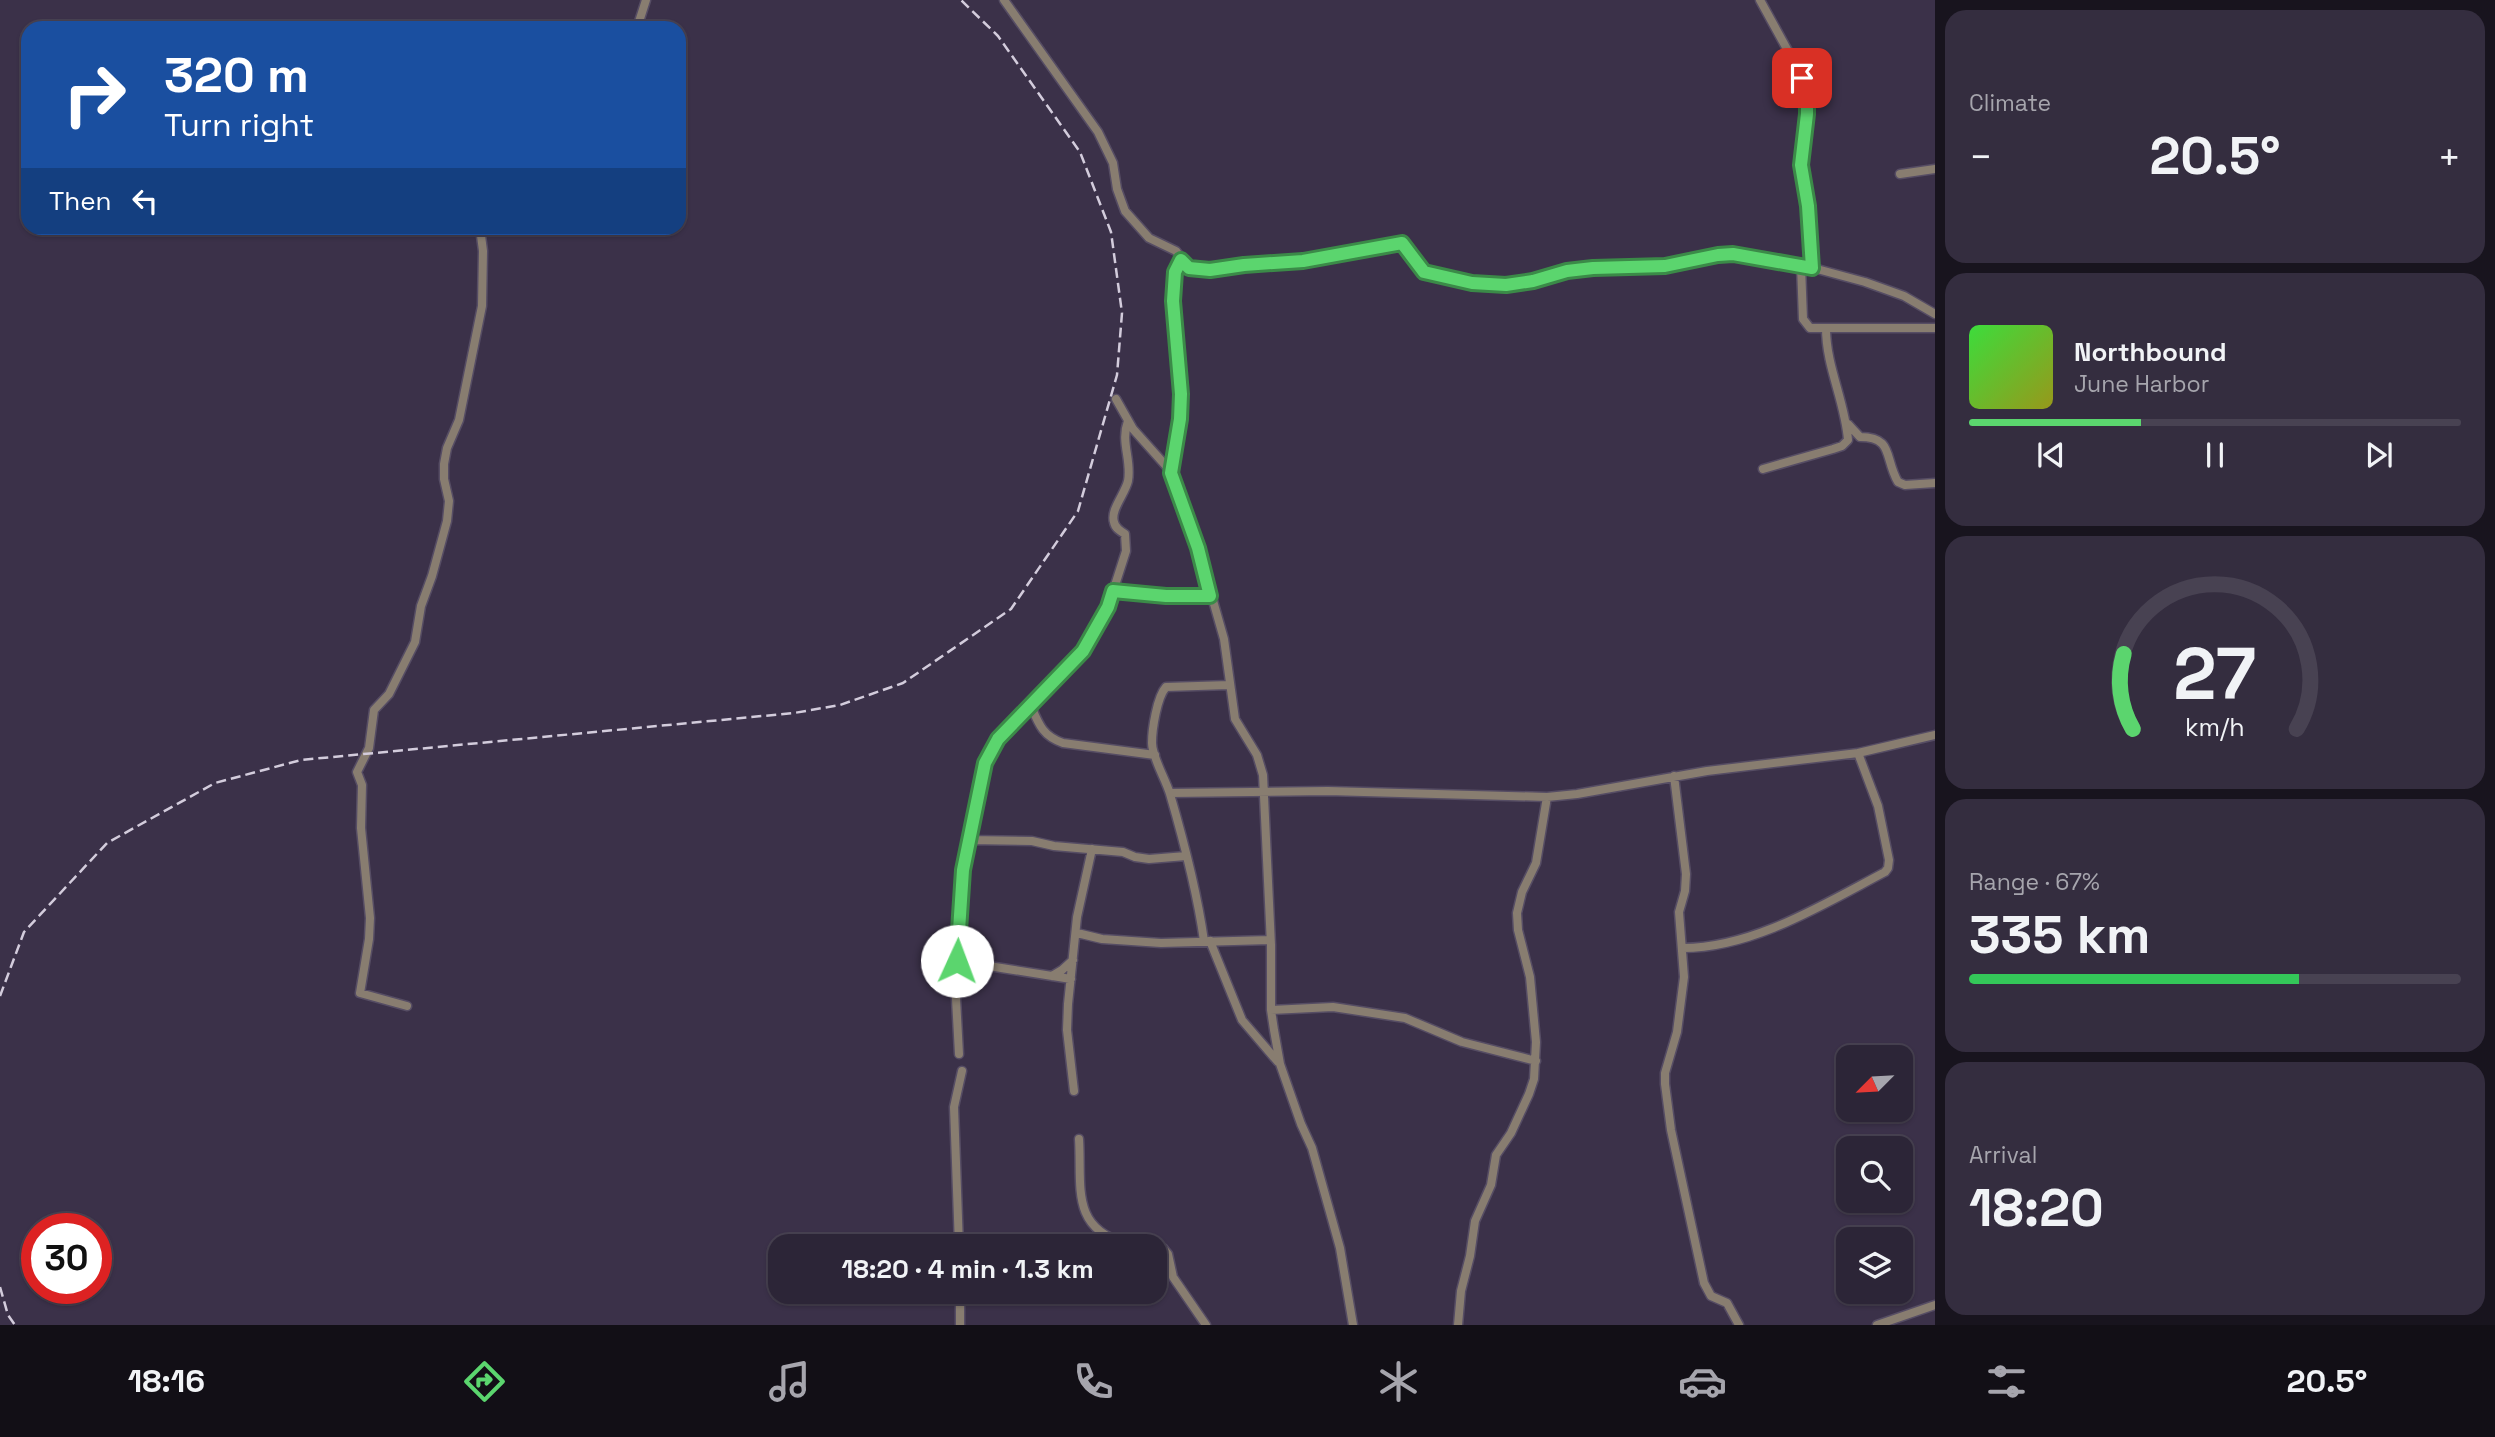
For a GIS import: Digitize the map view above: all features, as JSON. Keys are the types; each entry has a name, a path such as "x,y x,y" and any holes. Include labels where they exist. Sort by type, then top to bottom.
{"street":[{"path":"639,21 646,0"},
{"path":"1004,0 1098,132 1113,163 1117,189 1125,211 1149,238 1176,251 1189,268 1210,270 1303,261 1402,243 1424,272 1492,286 1518,285 1567,271 1676,265 1726,254 1765,258 1812,268 1885,288 1935,314"},
{"path":"1760,0 1799,71 1807,97 1801,165 1808,206 1812,268"},
{"path":"1900,174 1935,169"},
{"path":"407,1006 360,993 370,918 361,828 362,785 357,772 369,748 374,710 388,694 416,639 421,606 447,521 449,501 444,464 447,448 459,420 482,306 481,235"},
{"path":"1171,473 1180,419 1181,394 1173,301 1175,272 1181,260"},
{"path":"1801,266 1803,319 1810,328 1935,328"},
{"path":"1763,469 1842,446 1847,440 1846,422 1829,363 1826,328"},
{"path":"1115,398 1128,421 1171,473 1198,548 1224,639 1236,719 1257,755 1263,775 1271,1010 1280,1064 1300,1124 1312,1148 1336,1232 1353,1325"},
{"path":"959,1054 956,980 963,870 985,763 998,739 1083,651 1108,607 1126,551 1125,534 1115,526 1113,520 1128,481 1129,466 1124,436 1128,421"},
{"path":"1846,422 1860,437 1875,437 1882,442 1898,482 1905,485 1935,483"},
{"path":"1113,591 1166,596 1210,596"},
{"path":"1229,685 1172,685 1164,690 1157,706 1152,744 1170,793 1207,941 1242,1020 1280,1064"},
{"path":"1031,706 1041,730 1052,739 1155,755"},
{"path":"1170,793 1328,791 1547,797 1674,776 1858,753 1935,735"},
{"path":"1683,948 1708,948 1735,942 1799,916 1885,872 1889,860 1880,812 1858,753"},
{"path":"1674,776 1686,874 1679,912 1683,948 1682,998 1665,1073 1668,1108 1704,1283 1711,1296 1727,1303 1739,1325"},
{"path":"1458,1325 1461,1291 1475,1221 1491,1185 1496,1155 1511,1133 1532,1086 1536,1061 1529,970 1518,930 1517,913 1522,892 1536,863 1547,797"},
{"path":"969,840 1032,841 1054,846 1123,852 1149,859 1186,856"},
{"path":"1074,1091 1067,1030 1077,917 1092,849"},
{"path":"1077,933 1101,939 1161,943 1270,940"},
{"path":"1052,976 1073,960"},
{"path":"957,961 1071,979"},
{"path":"1271,1010 1332,1007 1405,1018 1462,1042 1536,1061"},
{"path":"959,1234 954,1107 962,1071"},
{"path":"1079,1139 1081,1201 1088,1220 1103,1235 1127,1244 1164,1248 1173,1277 1206,1325"},
{"path":"960,1304 960,1325"},
{"path":"1877,1325 1935,1305"}],"railway":[{"path":"0,996 24,932 107,843 215,783 301,760 794,713 840,705 903,683 1011,609 1078,511 1117,375 1122,313 1111,232 1080,152 998,36 961,0"},
{"path":"0,1287 8,1315 15,1325"}],"route":[{"path":"957,961 963,870 985,763 998,739 1083,651 1108,607 1113,591 1166,596 1210,596 1198,548 1171,473 1180,419 1180,371 1173,301 1175,272 1181,260 1189,268 1210,270 1303,261 1399,242 1407,247 1416,265 1424,272 1492,286 1518,285 1567,271 1665,266 1733,254 1812,268 1808,206 1801,165 1807,114 1807,97 1802,78"}]}
